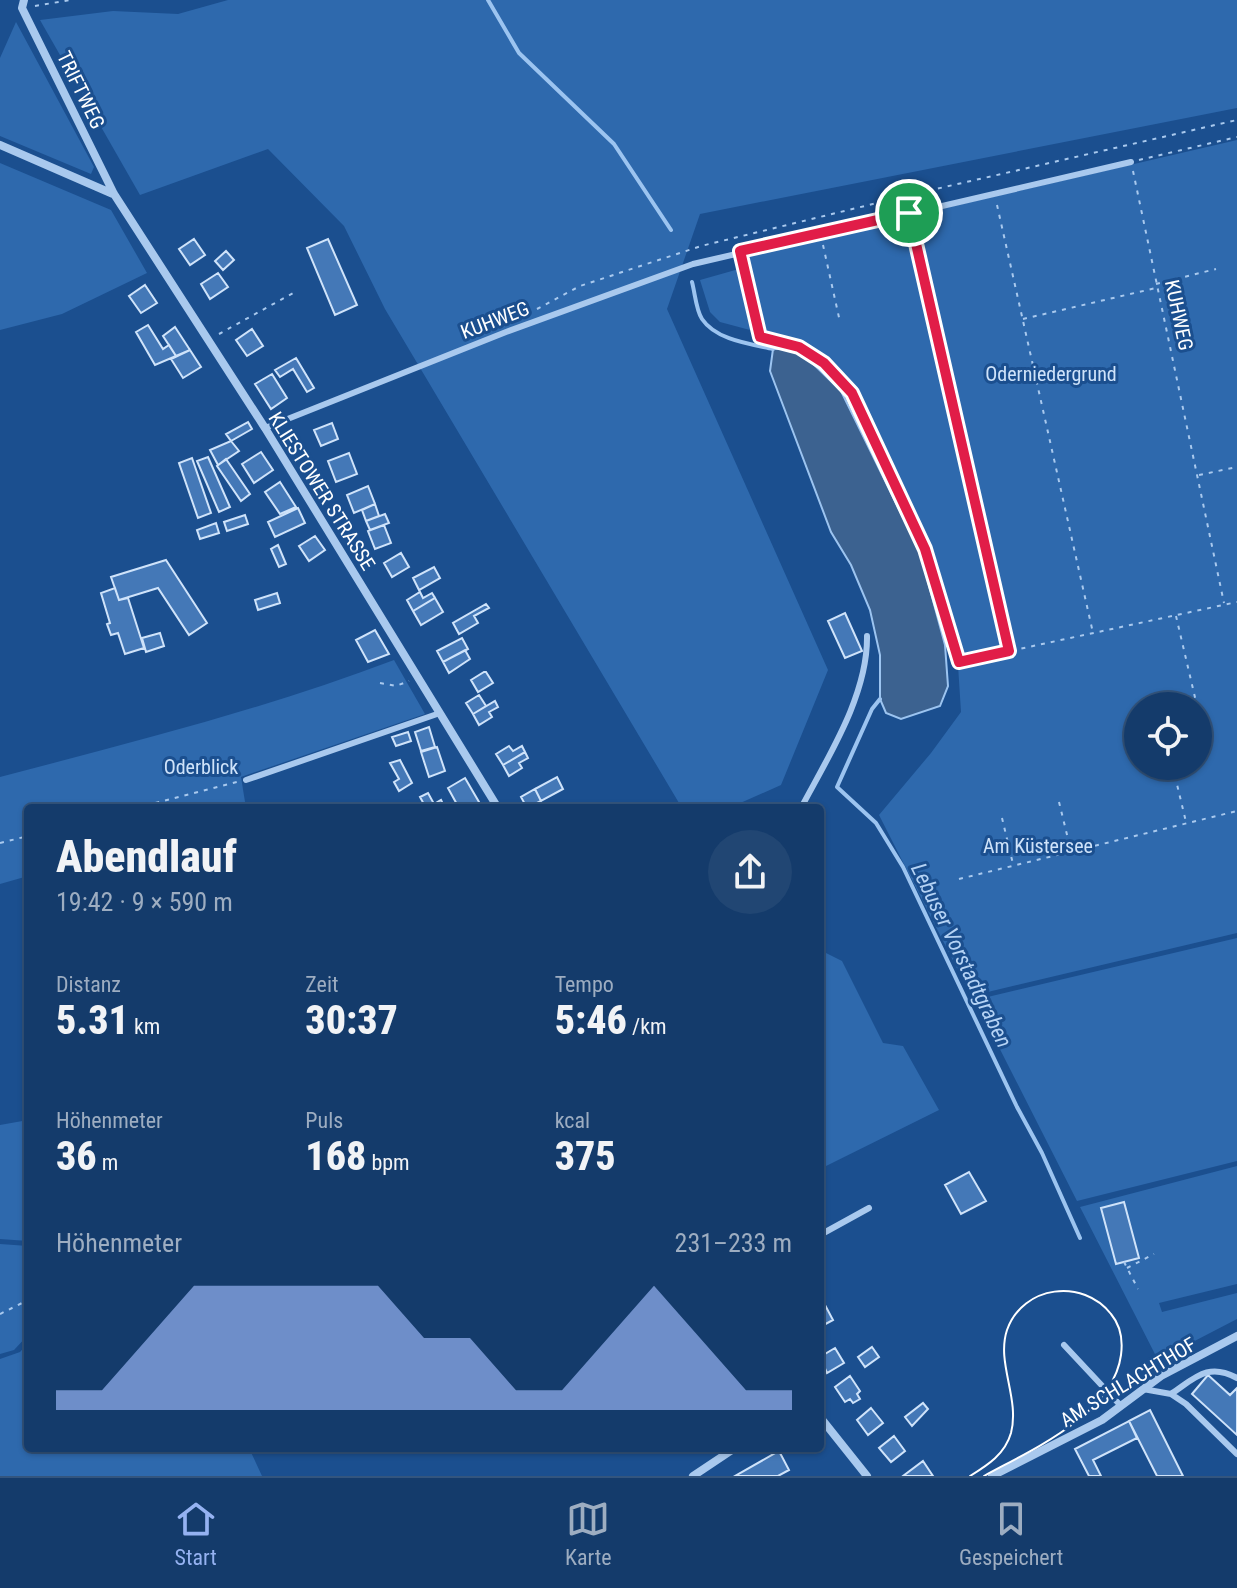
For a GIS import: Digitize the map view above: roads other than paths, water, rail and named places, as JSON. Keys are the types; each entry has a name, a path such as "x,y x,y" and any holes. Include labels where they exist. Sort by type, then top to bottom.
{"street":[{"name":"TRIFTWEG","path":"23,4 114,194"},
{"path":"0,145 114,194"},
{"name":"KLIESTOWER STRASSE","path":"114,194 265,428 496,804"},
{"name":"AM SCHLACHTHOF","path":"992,1476 1102,1420 1161,1376 1237,1336"},
{"path":"824,1422 867,1476"},
{"path":"693,1476 729,1452"}],"lane":[{"name":"KUHWEG","path":"265,428 506,332 693,264 1131,162"},
{"path":"803,804 842,731 862,675 867,655 867,636"},
{"path":"246,780 440,713"},
{"path":"824,1233 869,1208"},
{"path":"1064,1345 1121,1406"},
{"path":"1171,1394 1205,1372 1223,1370 1237,1378"},
{"path":"1143,1389 1171,1394 1186,1404 1237,1454"}],"waterway":[{"name":"Lebuser Vorstadtgraben","path":"488,0 519,53 614,144 671,230"},
{"name":"Lebuser Vorstadtgraben","path":"692,282 698,311 708,326 734,340 773,349"},
{"name":"Lebuser Vorstadtgraben","path":"880,699 872,709 837,787 876,823 903,867 1080,1238"}],"tram line":[{"path":"970,1476 1000,1453 1011,1433 1013,1407 1004,1342 1015,1315 1026,1303 1054,1292 1070,1291 1099,1303 1117,1323 1122,1344 1115,1376 1103,1396 1067,1428 984,1476"}],"park label":[{"name":"Oderniedergrund","path":"1051,374"},
{"name":"Oderblick","path":"201,767"},
{"name":"Am Küstersee","path":"1038,846"}]}
